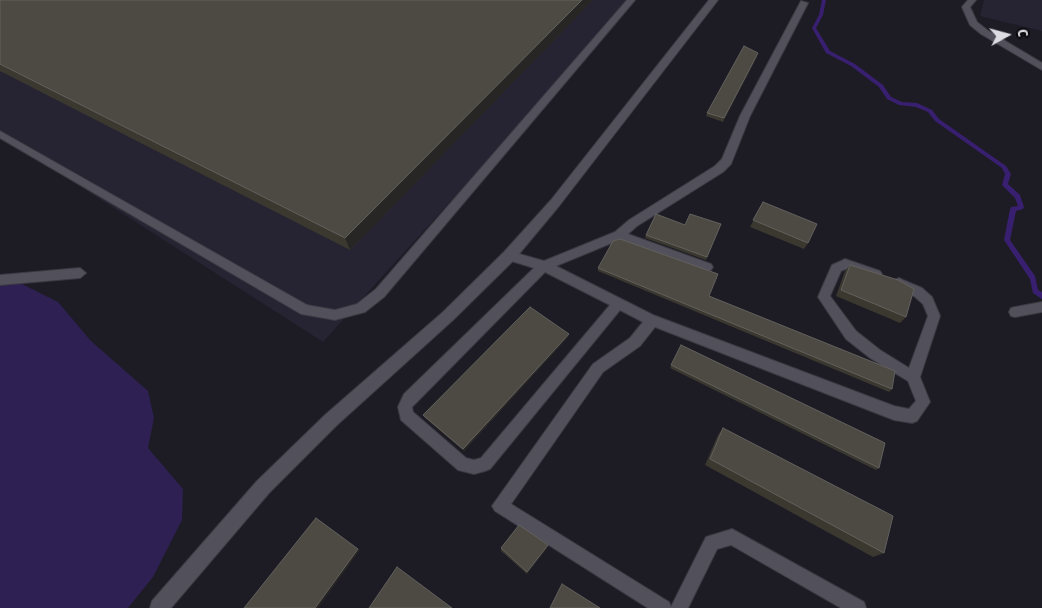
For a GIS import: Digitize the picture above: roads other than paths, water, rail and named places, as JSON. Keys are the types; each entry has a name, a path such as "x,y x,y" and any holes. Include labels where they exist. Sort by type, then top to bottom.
{"street":[{"path":"159,608 263,487 331,420 448,316 509,256 555,203 714,0"}],"lane":[{"path":"0,134 305,310 336,315 361,308 380,293 632,0"},
{"path":"972,0 966,7 973,23 984,32 1042,67"},
{"path":"619,303 485,464 474,467 463,466 406,414 405,407 409,399 544,266 619,235 633,223 719,169 727,161 745,116 804,3"},
{"path":"619,235 707,267"},
{"path":"509,256 544,266 649,319 894,413 912,416 923,402 913,377 874,354 851,335 824,297 836,268 845,264 856,267 897,282 918,292 928,301 934,316 913,377"},
{"path":"0,280 80,273"},
{"path":"1015,312 1042,308"},
{"path":"649,319 649,326 635,342 598,368 500,506 663,608"},
{"path":"679,608 712,543 732,537 858,608"}],"waterway":[{"path":"824,0 821,15 814,28 828,52 853,65 881,86 889,98 901,104 917,105 930,111 937,120 1004,167 1008,174 1005,185 1018,197 1021,207 1013,209 1007,240 1033,278 1035,291 1042,296"}]}
